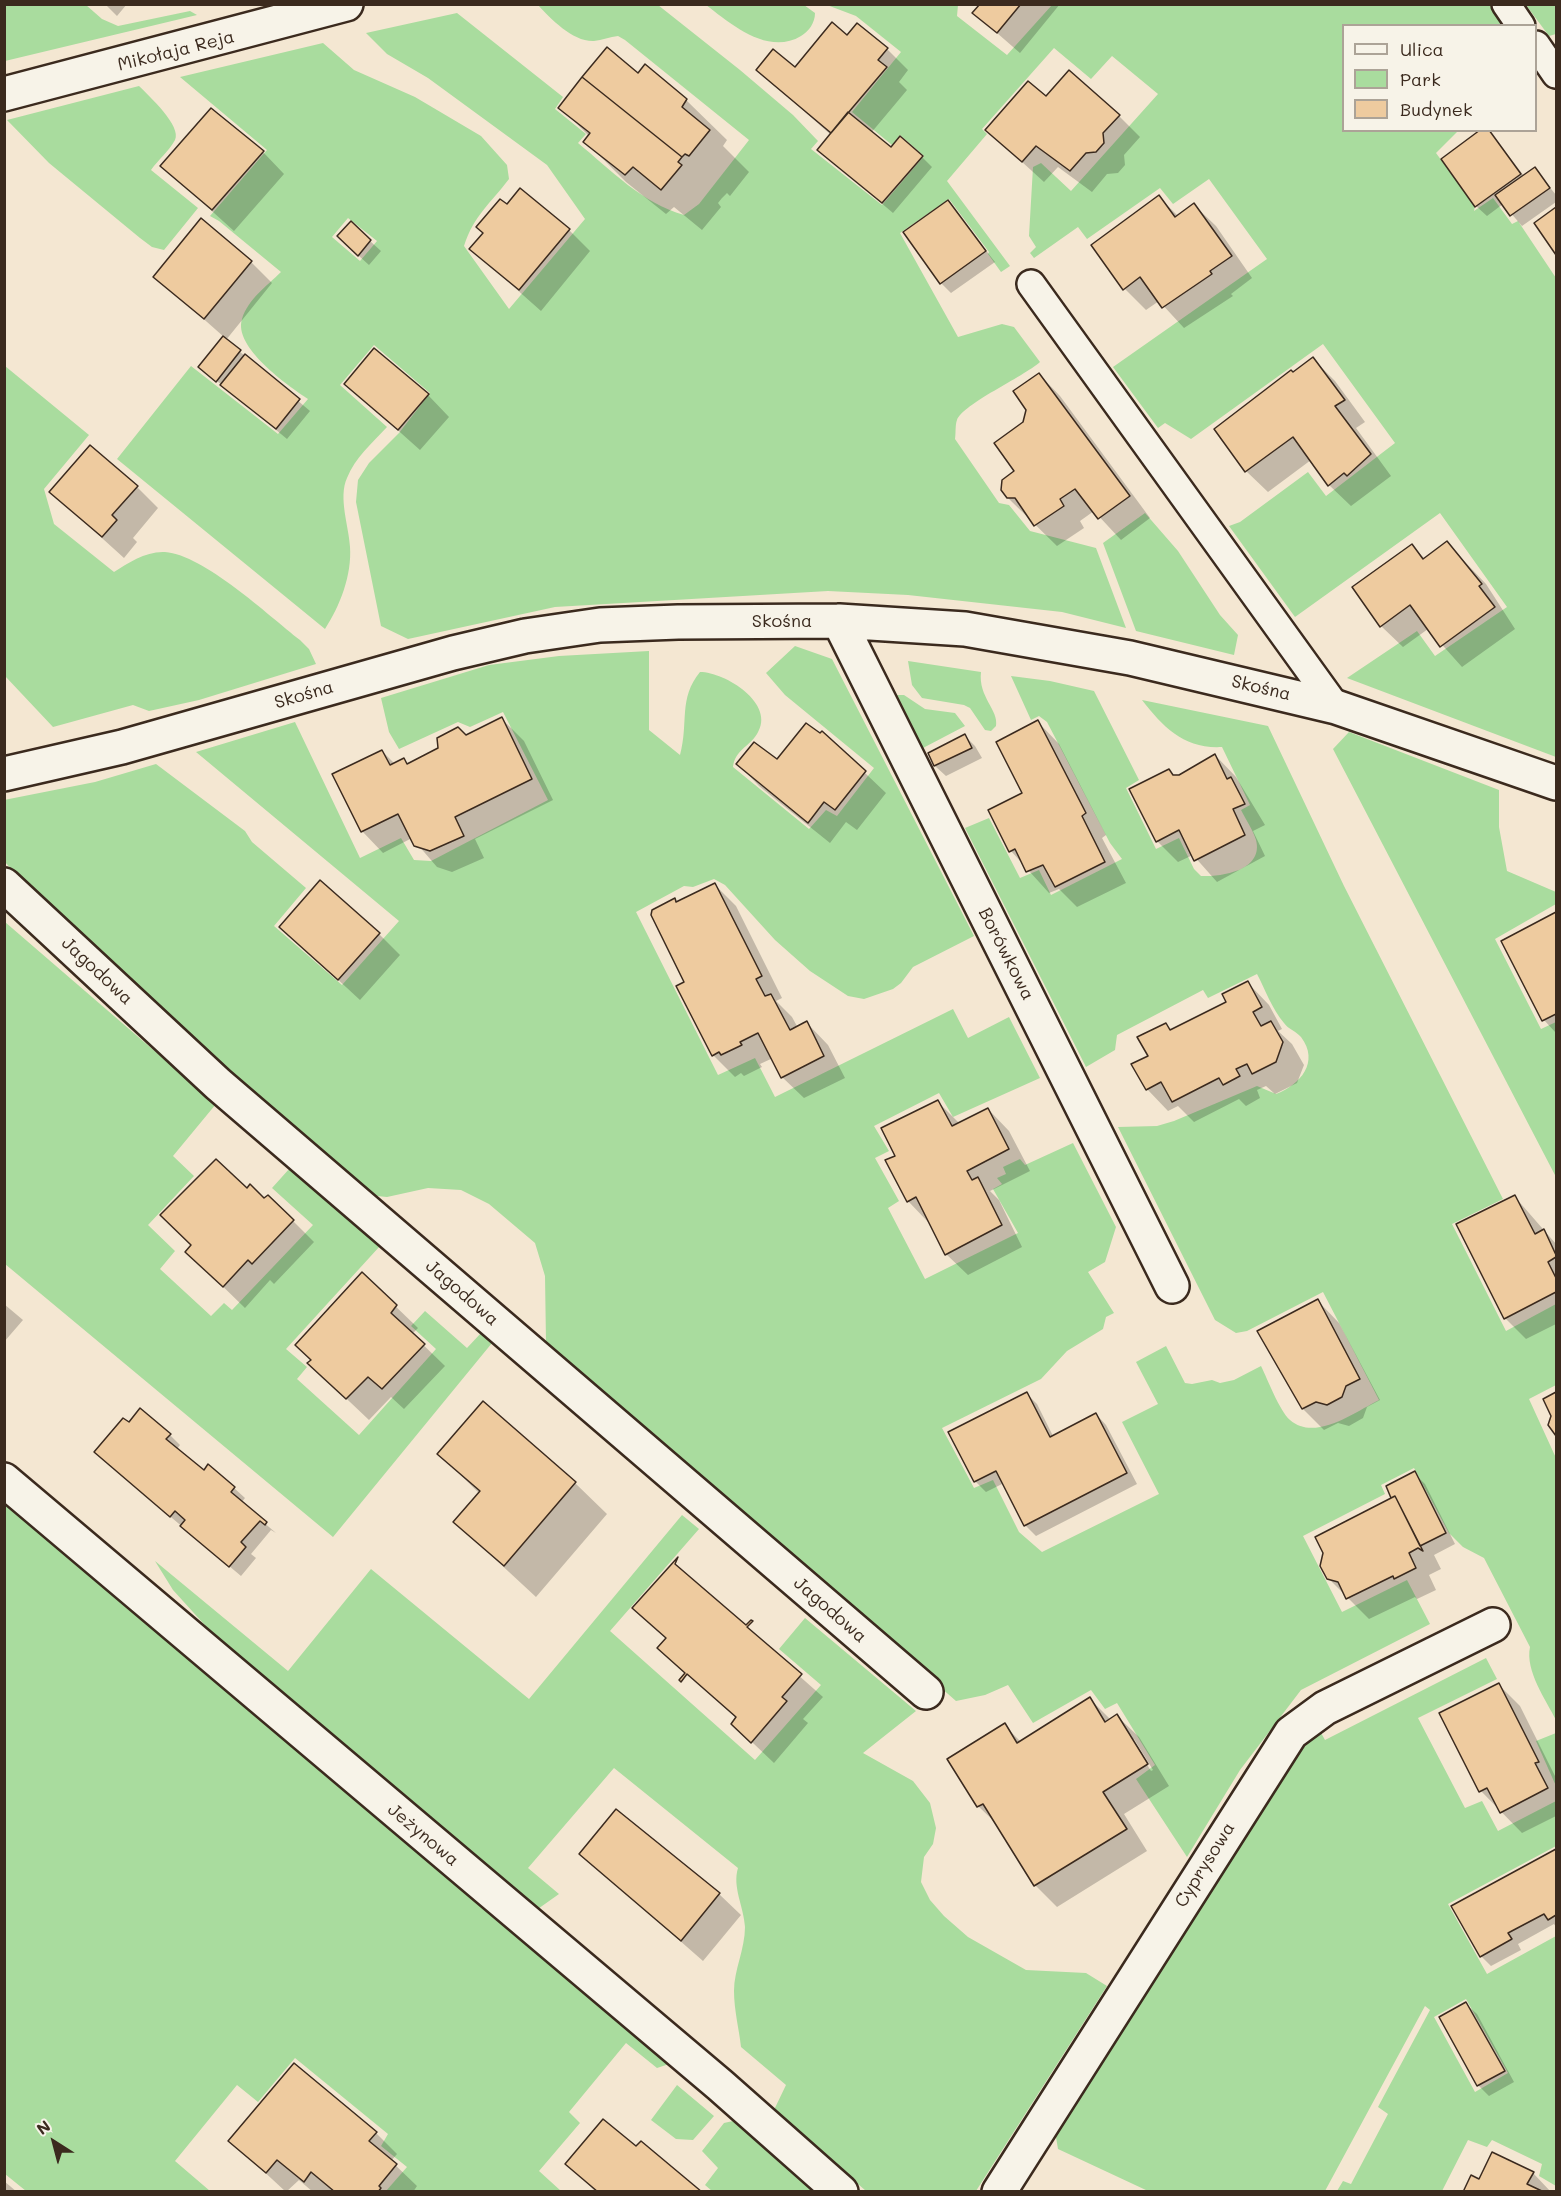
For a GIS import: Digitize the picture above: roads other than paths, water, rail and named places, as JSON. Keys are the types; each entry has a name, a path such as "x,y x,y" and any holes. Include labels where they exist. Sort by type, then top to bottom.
{"street":[{"name":"Mikołaja Reja","path":"4,94 346,4"},
{"name":"Skośna","path":"4,774 122,747 453,653 525,636 600,625 839,621 965,629 1118,656 1285,693 1336,707 1557,783"},
{"name":"Borówkowa","path":"839,621 1172,1286"},
{"name":"Jagodowa","path":"4,885 218,1084 926,1692"},
{"name":"Jeżynowa","path":"4,1480 720,2085 841,2192"},
{"name":"Cyprysowa","path":"999,2192 1291,1733 1325,1708 1493,1626"}],"lane":[{"path":"1506,4 1520,24"},
{"path":"1537,46 1557,75"},
{"path":"1031,284 1336,707"}]}
